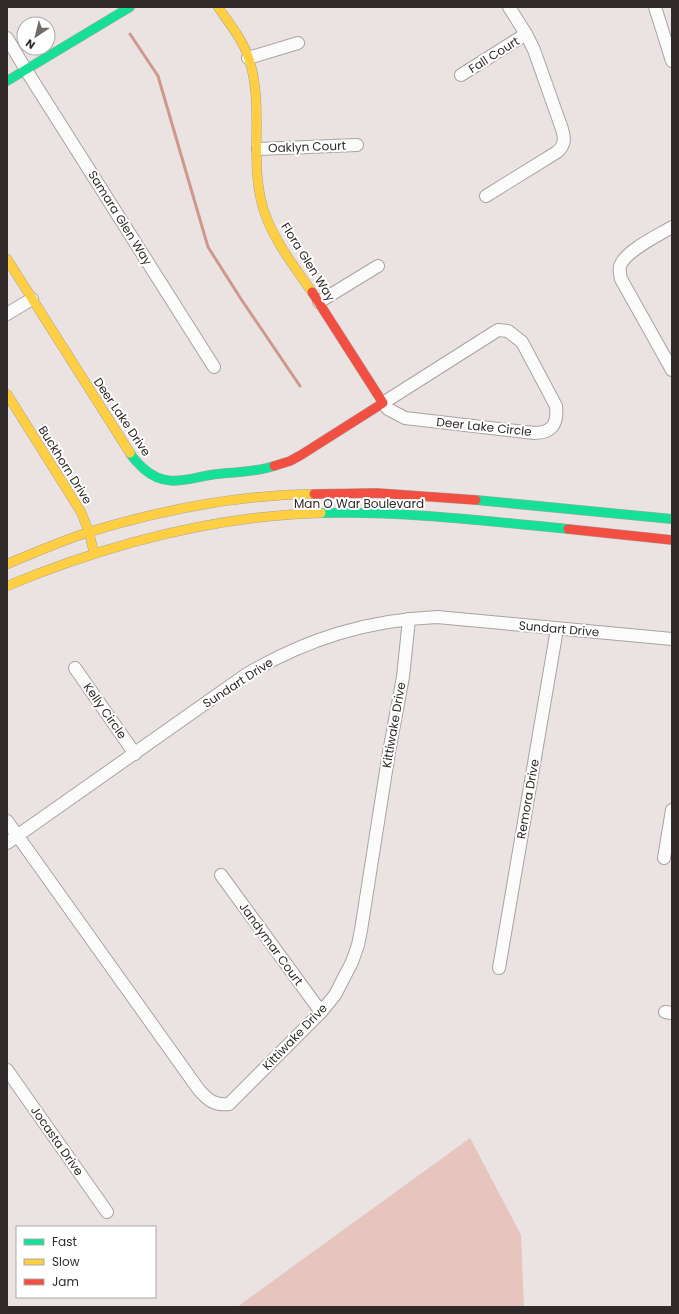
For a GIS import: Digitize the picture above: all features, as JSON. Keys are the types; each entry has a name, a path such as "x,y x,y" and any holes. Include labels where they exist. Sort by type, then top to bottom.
{"main road":[{"path":"7,81 130,7"},
{"name":"Flora Glen Way","path":"218,7 248,58 253,80 260,190 269,222 283,249 319,302 382,403"},
{"name":"Deer Lake Drive","path":"7,259 132,458 142,468 162,480 180,481 214,474 243,472 276,466 303,454 382,403"},
{"name":"Buckhorn Drive","path":"7,394 81,512 89,532 94,553"},
{"name":"Man O War Boulevard","path":"7,564 89,532 177,511 244,499 301,494 414,494 672,519"},
{"name":"Man O War Boulevard","path":"7,586 94,553 163,534 211,525 289,515 336,513 448,517 672,540"}],"street":[{"path":"486,196 557,152 564,144 562,129 541,67 526,34 509,7"},
{"path":"655,7 672,61"},
{"name":"Fall Court","path":"461,75 526,34"},
{"name":"Samara Glen Way","path":"7,38 214,367"},
{"path":"248,58 298,43"},
{"name":"Oaklyn Court","path":"258,149 356,145"},
{"path":"672,227 629,254 622,262 620,269 621,279 672,370"},
{"path":"319,302 378,266"},
{"path":"7,314 32,300"},
{"name":"Deer Lake Circle","path":"498,330 508,331 522,342 556,406 557,415 552,427 548,431 543,433 534,433 406,418 388,410 382,403 498,330"},
{"name":"Sundart Drive","path":"7,843 247,674 288,652 336,633 371,624 437,617 672,639"},
{"name":"Kittiwake Drive","path":"7,822 199,1090 213,1103 221,1105 229,1104 321,1012 341,986 352,962 358,945 389,752 401,689 409,619"},
{"name":"Remora Drive","path":"499,968 557,629"},
{"name":"Kelly Circle","path":"75,668 135,754"},
{"path":"664,858 672,810"},
{"name":"Jandymar Court","path":"221,875 321,1012"},
{"name":"Jocasta Drive","path":"7,1070 108,1212"}],"shaded area":[{"path":"470,1138 521,1235 524,1307 237,1307"}],"waterway":[{"path":"130,34 158,76 208,247 300,386"}],"traffic: fast":[{"path":"7,81 130,7"},
{"path":"130,453 144,469 153,475 171,481 217,474 253,471 274,466"},
{"path":"476,500 672,519"},
{"path":"321,513 414,515 568,529"}],"traffic: slow":[{"path":"218,7 243,45 249,59 254,78 257,116 257,173 259,192 264,211 273,233 312,292"},
{"path":"7,259 130,453"},
{"path":"7,394 81,512 89,532 94,553"},
{"path":"7,564 89,532 144,517 200,505 257,497 314,494"},
{"path":"7,586 44,571 83,558 161,535 240,520 281,515 321,513"}],"traffic: jam":[{"path":"274,466 290,461 301,455 383,403 312,292"},
{"path":"314,494 377,493 476,500"},
{"path":"568,529 672,540"}]}
